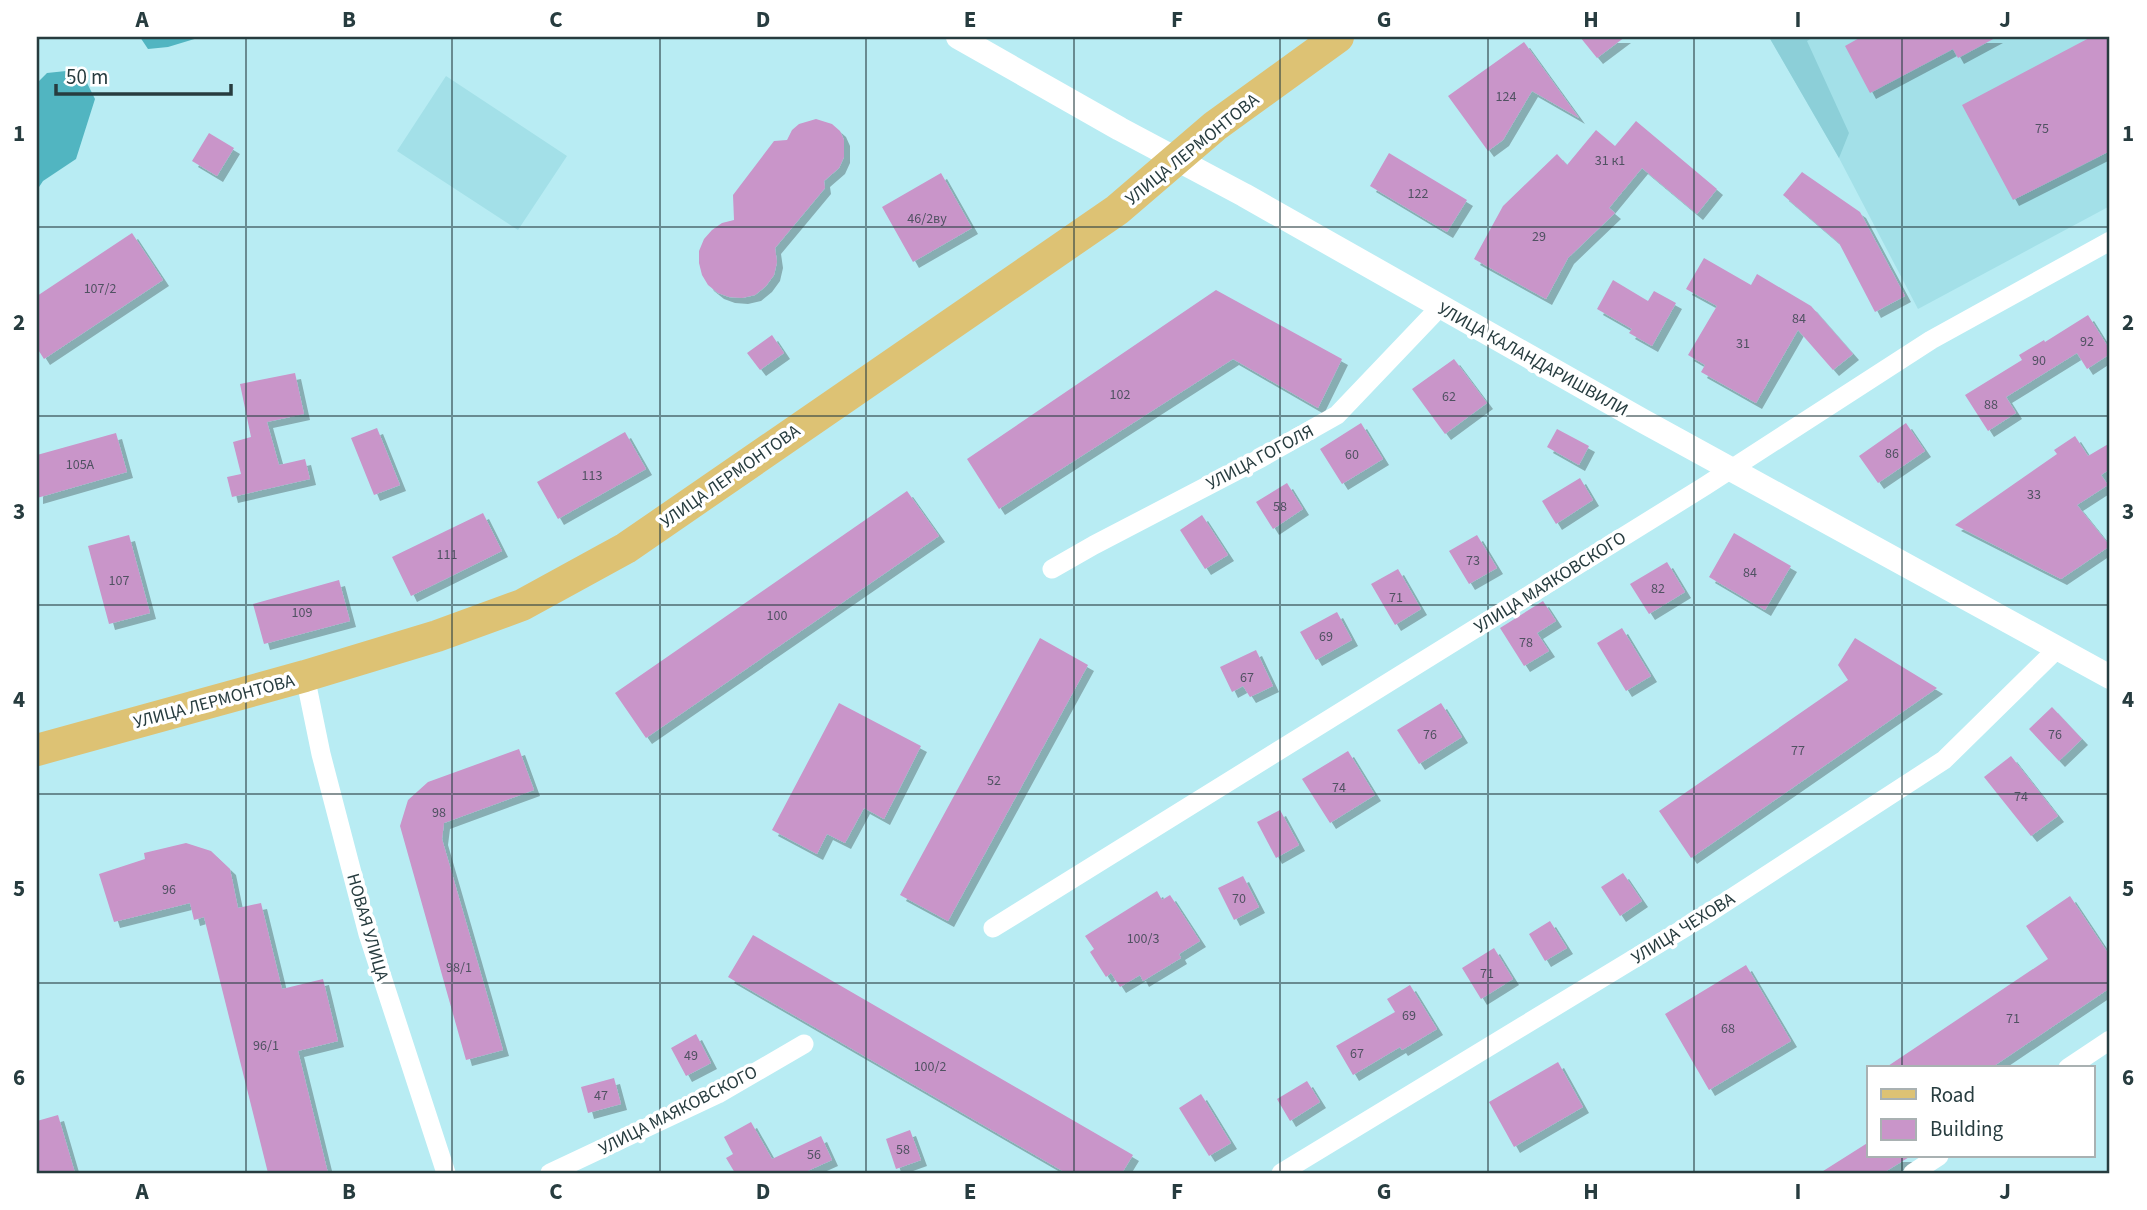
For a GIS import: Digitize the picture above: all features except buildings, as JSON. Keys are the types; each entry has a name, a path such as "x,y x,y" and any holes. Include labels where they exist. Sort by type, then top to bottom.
{"main road":[{"name":"УЛИЦА ЛЕРМОНТОВА","path":"37,750 305,676 437,636 522,605 626,548 1117,210 1215,126 1338,37"}],"street":[{"name":"УЛИЦА КАЛАНДАРИШВИЛИ","path":"958,37 1731,470 2110,677"},
{"name":"УЛИЦА МАЯКОВСКОГО","path":"993,928 1731,470 1931,340 2110,241"},
{"name":"УЛИЦА ГОГОЛЯ","path":"1052,569 1337,415 1440,307"},
{"name":"УЛИЦА ЧЕХОВА","path":"1281,1173 1701,918 1944,760 2058,648"},
{"name":"НОВАЯ УЛИЦА","path":"305,676 321,754 368,934 446,1173"},
{"path":"2071,1066 2110,1040"},
{"name":"УЛИЦА МАЯКОВСКОГО","path":"550,1173 718,1094 804,1044"},
{"path":"1913,1173 1936,1158"}],"shaded area":[{"path":"140,37 201,37 168,47 148,49"},
{"path":"1769,37 2110,37 2110,206 1918,309 1839,158"},
{"path":"1769,37 1814,37 1807,41 1849,133 1839,158"},
{"path":"66,71 86,81 95,99 76,159 43,181 37,190 37,83 47,73"},
{"path":"446,76 567,156 518,230 397,151"}]}
